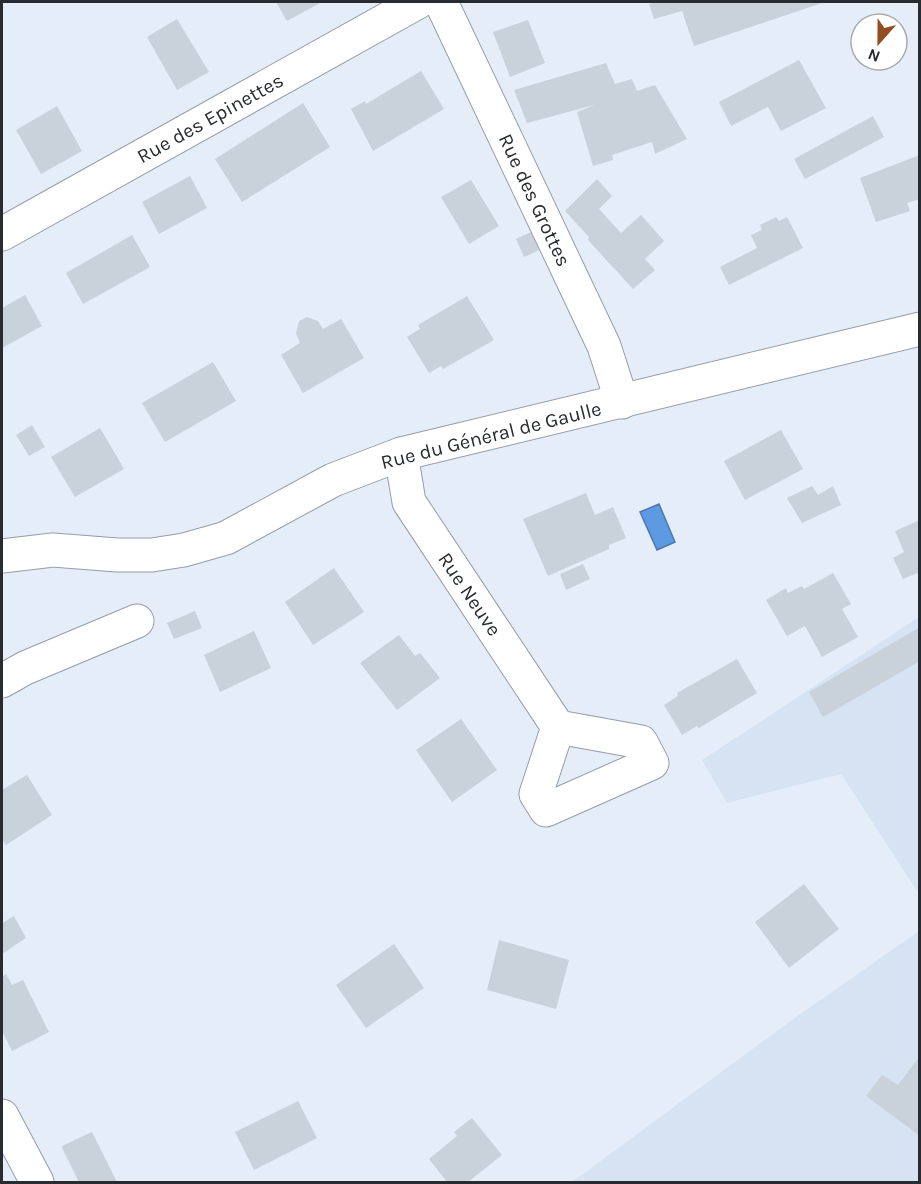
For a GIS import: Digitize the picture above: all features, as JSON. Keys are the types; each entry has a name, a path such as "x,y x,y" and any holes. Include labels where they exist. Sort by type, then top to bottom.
{"street":[{"name":"Rue des Epinettes","path":"2,234 418,2"},
{"name":"Rue des Grottes","path":"441,2 604,346 622,402"},
{"name":"Rue du Général de Gaulle","path":"2,556 52,550 152,555 184,550 226,538 333,480 401,454 920,330"},
{"name":"Rue Neuve","path":"401,454 409,502 558,727"},
{"path":"2,681 26,668 137,621"},
{"path":"2,1116 37,1182"}],"shaded area":[{"path":"919,617 919,894 841,774 727,803 702,760"},
{"path":"919,931 919,1182 572,1182 789,1022"}],"water":[{"path":"659,504 675,542 657,550 640,512"}],"building":[{"path":"276,2 322,2 287,21"},
{"path":"656,2 825,2 694,46 682,11 654,19 649,4"},
{"path":"177,19 209,72 177,90 147,37"},
{"path":"528,20 545,63 510,77 493,32"},
{"path":"799,60 826,108 781,131 768,107 731,126 719,102"},
{"path":"606,63 615,84 632,79 637,91 655,85 687,139 655,154 652,142 612,155 613,160 593,166 577,112 594,105 527,123 514,90"},
{"path":"421,71 444,109 373,151 351,109 365,101 366,104"},
{"path":"303,103 330,147 242,202 215,159"},
{"path":"57,106 82,151 41,174 16,130"},
{"path":"873,116 884,137 805,179 794,159"},
{"path":"920,155 920,199 907,203 910,211 876,222 860,178"},
{"path":"190,176 207,208 159,234 142,202"},
{"path":"597,179 612,196 599,209 621,233 641,215 664,241 645,259 655,270 633,289 565,211"},
{"path":"471,180 499,226 469,244 441,197"},
{"path":"776,217 779,221 787,217 803,248 729,285 720,267 757,248 751,235 762,230 760,225"},
{"path":"531,232 539,250 524,257 516,239"},
{"path":"132,235 150,267 83,304 66,273"},
{"path":"25,295 42,326 2,348 2,308"},
{"path":"467,296 494,340 443,369 441,366 429,373 407,337 420,329 418,325"},
{"path":"307,317 318,321 323,329 341,319 364,358 303,393 281,355 300,343 296,333 299,321"},
{"path":"213,362 236,401 165,442 142,403"},
{"path":"32,425 45,447 29,456 16,435"},
{"path":"100,428 124,469 75,497 51,457"},
{"path":"781,430 803,469 745,500 724,461"},
{"path":"812,486 818,495 833,486 841,505 802,523 787,498"},
{"path":"586,493 595,515 613,507 626,538 609,545 609,549 548,576 523,519"},
{"path":"920,520 920,572 903,579 893,558 904,552 895,531"},
{"path":"583,564 590,579 566,590 560,574"},
{"path":"334,568 364,612 313,645 285,602"},
{"path":"833,573 851,604 842,609 858,637 822,657 805,626 787,636 766,600 786,588 788,593 802,586 804,589"},
{"path":"195,611 202,628 174,639 167,623"},
{"path":"920,627 920,661 823,717 809,692"},
{"path":"254,631 271,668 220,692 204,655"},
{"path":"399,635 415,656 420,653 440,678 397,710 360,663"},
{"path":"737,659 757,693 699,728 697,726 682,735 664,705 678,696 677,693"},
{"path":"461,719 497,770 452,802 416,750"},
{"path":"27,775 52,815 6,845 2,839 2,790"},
{"path":"804,884 839,929 789,968 755,922"},
{"path":"14,916 26,938 2,954 2,923"},
{"path":"499,940 569,960 556,1009 487,990"},
{"path":"394,944 424,988 366,1028 336,985"},
{"path":"6,974 12,985 23,980 49,1032 12,1051 2,1031 2,977"},
{"path":"920,1056 920,1136 866,1096 882,1075 898,1085"},
{"path":"298,1101 317,1138 254,1170 235,1132"},
{"path":"472,1118 502,1155 468,1182 447,1182 429,1159 457,1136 454,1132"},
{"path":"92,1132 117,1182 79,1182 62,1148"}]}
